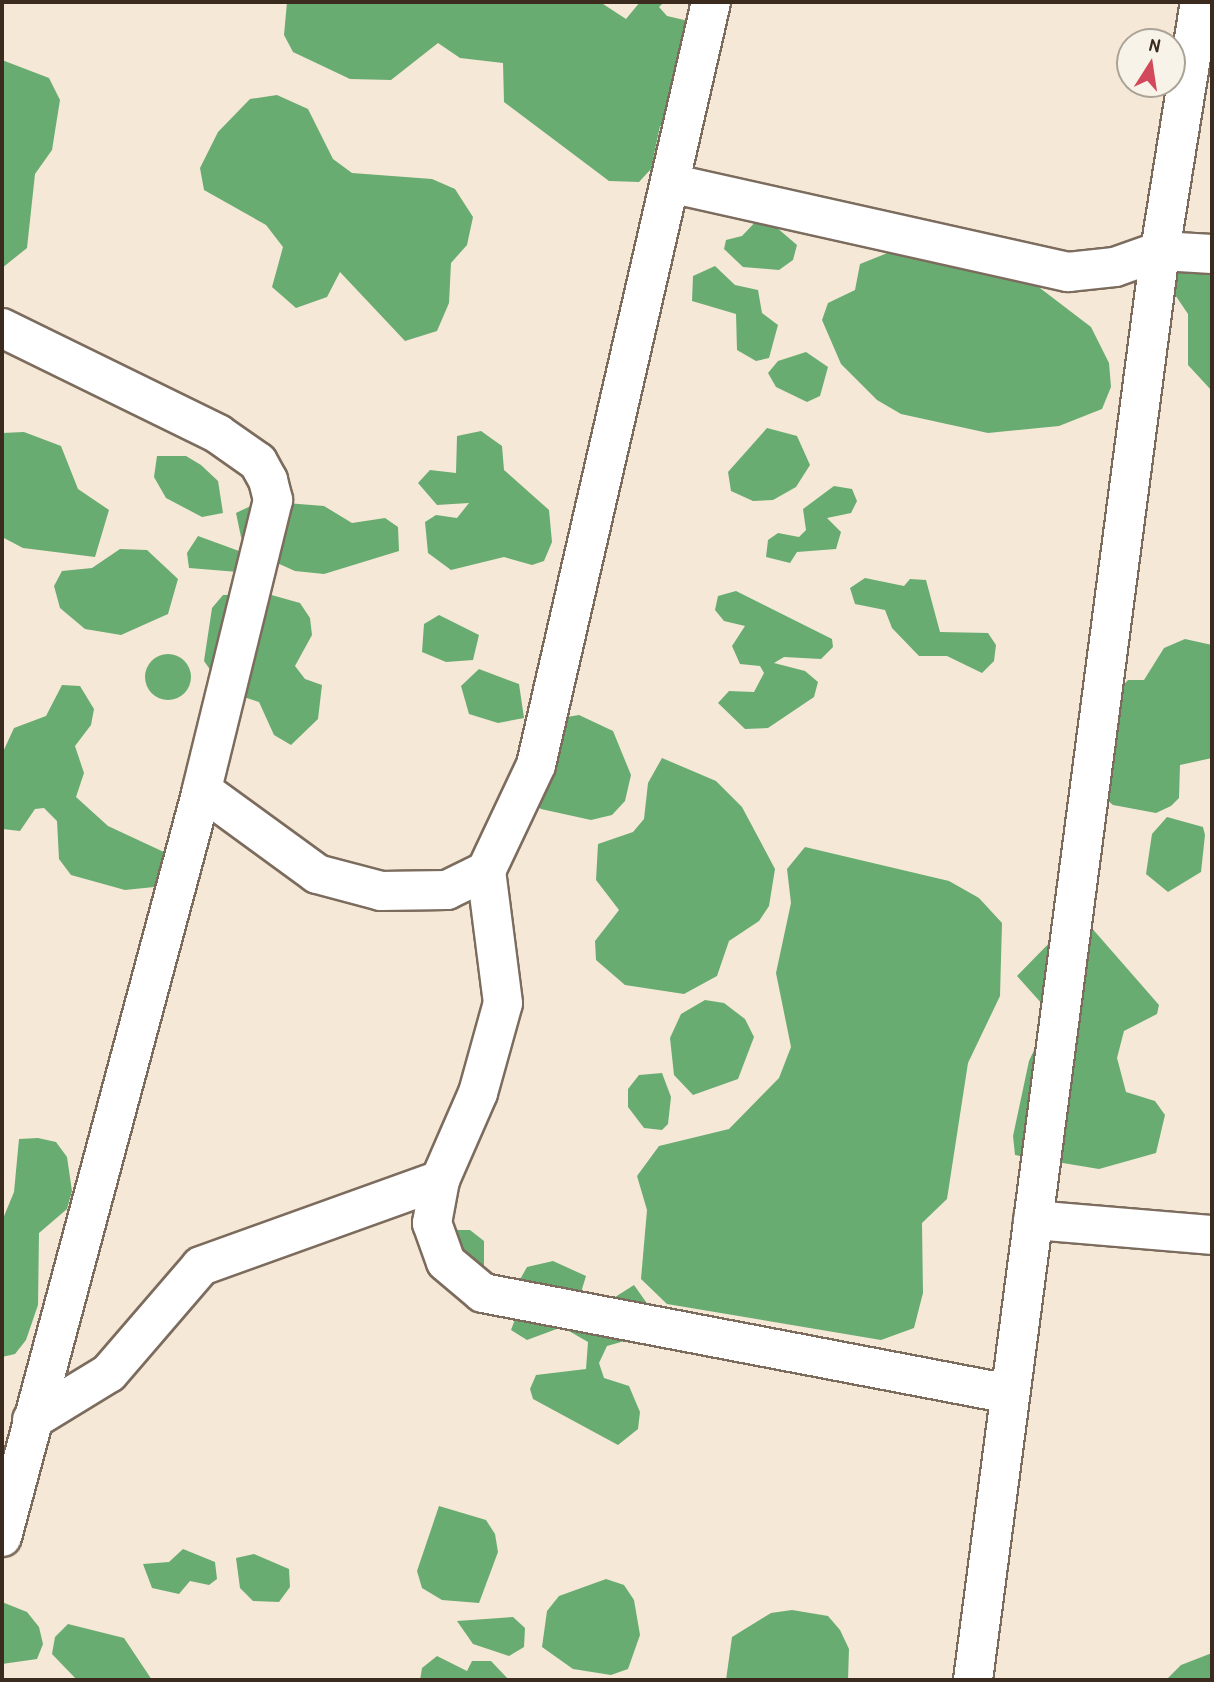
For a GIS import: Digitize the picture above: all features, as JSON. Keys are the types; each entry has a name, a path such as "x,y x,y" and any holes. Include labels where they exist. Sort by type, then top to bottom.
{"street":[{"path":"711,2 674,184 536,765 486,871 503,1003 478,1093 440,1180 432,1223 446,1262 483,1293 1010,1394"},
{"path":"973,1680 1160,251 1200,2"},
{"path":"674,184 1068,272 1115,267 1160,251 1212,254"},
{"path":"2,328 218,434 258,462 268,480 273,499 202,790 2,1537"},
{"path":"202,790 317,874 381,891 434,890 486,871"},
{"path":"32,1420 109,1373 201,1266 440,1180"},
{"path":"1033,1220 1212,1235"}],"green space":[{"path":"287,2 600,2 626,19 640,2 664,2 659,7 667,16 693,22 681,130 660,126 651,169 639,182 609,181 504,102 503,63 460,58 438,43 391,80 350,79 293,52 284,35"},
{"path":"2,60 49,78 60,100 52,150 35,174 27,248 2,268"},
{"path":"277,95 308,109 333,159 352,173 432,179 455,189 473,217 467,245 451,263 449,303 437,331 405,341 340,272 327,297 296,308 272,287 283,247 266,225 204,190 200,168 218,132 250,99"},
{"path":"762,215 797,245 793,260 779,270 743,267 724,249 726,240 742,236"},
{"path":"1212,238 1212,391 1188,365 1188,314 1163,277"},
{"path":"895,250 1019,272 1091,327 1109,363 1111,387 1102,409 1059,426 988,433 901,414 877,400 841,364 822,320 828,303 855,290 860,264"},
{"path":"715,266 735,285 758,290 762,313 778,325 769,358 756,361 737,350 736,314 692,301 693,276"},
{"path":"806,352 828,367 820,396 807,402 776,387 768,373 778,361"},
{"path":"767,428 797,436 810,465 796,487 773,500 753,501 731,491 728,472"},
{"path":"481,431 502,446 504,470 549,510 552,542 544,561 532,565 504,557 451,570 428,553 425,522 436,515 457,518 469,503 437,505 418,483 430,470 456,473 457,436"},
{"path":"24,432 61,446 78,489 109,510 95,557 23,548 2,537 2,433"},
{"path":"157,456 186,456 201,465 218,481 223,513 202,517 166,498 154,477"},
{"path":"834,486 852,489 857,501 851,513 827,518 841,532 836,549 797,552 790,563 766,557 768,540 778,533 799,537 806,530 803,509"},
{"path":"261,501 324,506 352,523 385,518 398,527 399,551 324,574 295,571 248,550 241,537 236,513"},
{"path":"198,536 239,551 238,572 189,568 187,553"},
{"path":"120,549 147,550 178,579 168,614 121,635 85,629 60,608 54,586 62,571 92,568"},
{"path":"865,578 904,586 910,579 926,580 940,632 988,633 996,645 994,661 982,673 947,656 919,656 892,628 885,610 855,604 850,588"},
{"path":"736,591 832,639 833,647 821,659 784,657 774,663 805,671 818,682 814,697 768,728 745,729 718,703 729,691 754,692 764,673 760,666 740,664 732,646 745,626 724,621 715,610 718,596"},
{"path":"268,594 300,603 310,618 312,635 295,666 305,679 322,685 318,719 291,745 274,735 259,702 225,691 204,661 212,608 223,595"},
{"path":"439,615 479,635 473,660 446,662 422,652 424,624"},
{"path":"1185,639 1212,645 1212,758 1180,765 1179,798 1171,806 1156,813 1113,805 1095,790 1116,693 1128,680 1144,680 1164,648"},
{"path":"168,654 184,661 191,677 184,693 168,700 152,693 145,677 152,661"},
{"path":"479,669 519,684 524,718 498,723 469,714 461,686"},
{"path":"62,685 80,686 94,709 91,725 75,746 84,773 76,797 108,826 166,853 166,873 154,887 125,890 71,875 59,859 57,821 44,808 35,809 20,831 2,829 2,754 14,728 46,716"},
{"path":"579,715 613,731 631,775 625,801 612,815 591,820 541,809 519,792 513,771 524,737 549,720"},
{"path":"662,758 716,781 742,807 775,869 769,906 759,921 729,941 717,976 684,994 625,985 596,960 595,941 619,910 596,880 598,844 633,832 644,819 648,783"},
{"path":"1167,817 1203,827 1205,835 1201,872 1168,892 1146,874 1152,834"},
{"path":"805,847 949,881 979,898 1002,923 1000,996 968,1063 947,1199 922,1223 923,1293 914,1328 881,1340 667,1304 641,1279 647,1210 637,1176 659,1146 729,1129 779,1078 791,1047 776,973 791,903 787,869"},
{"path":"1090,926 1159,1005 1157,1014 1124,1031 1117,1058 1126,1092 1155,1101 1165,1115 1156,1153 1099,1169 1015,1155 1013,1136 1029,1061 1047,1022 1043,1005 1017,976 1057,935"},
{"path":"705,1000 724,1003 745,1019 754,1037 738,1079 693,1095 674,1075 670,1038 681,1014"},
{"path":"662,1073 671,1097 668,1124 662,1130 644,1128 628,1107 628,1089 639,1075"},
{"path":"38,1138 56,1142 67,1157 72,1191 67,1209 39,1233 38,1305 26,1340 15,1354 2,1357 2,1221 14,1192 19,1139"},
{"path":"451,1230 470,1230 484,1241 484,1275 435,1244"},
{"path":"553,1261 586,1276 579,1299 518,1283 527,1267"},
{"path":"634,1285 651,1309 635,1338 607,1346 599,1363 604,1378 629,1386 640,1412 638,1429 618,1445 533,1399 530,1389 536,1375 586,1369 588,1342 562,1327 527,1340 511,1330 517,1314 612,1299"},
{"path":"439,1506 486,1520 495,1534 498,1552 479,1603 442,1600 422,1588 417,1571"},
{"path":"183,1549 215,1562 217,1579 209,1585 190,1581 179,1594 152,1588 143,1564 169,1562"},
{"path":"254,1554 289,1569 290,1587 279,1602 253,1601 240,1588 236,1558"},
{"path":"606,1579 624,1585 634,1600 640,1635 628,1669 611,1675 573,1669 542,1647 547,1611 559,1596"},
{"path":"2,1602 27,1612 39,1627 43,1644 37,1659 2,1664"},
{"path":"792,1610 828,1616 840,1630 849,1649 848,1680 726,1680 732,1637 771,1613"},
{"path":"513,1617 525,1628 524,1647 509,1656 473,1644 457,1621"},
{"path":"68,1624 124,1638 152,1680 77,1680 52,1654 55,1637"},
{"path":"1212,1653 1212,1680 1166,1680 1181,1665"},
{"path":"437,1656 467,1671 472,1661 491,1661 509,1680 420,1680 422,1668"}]}
